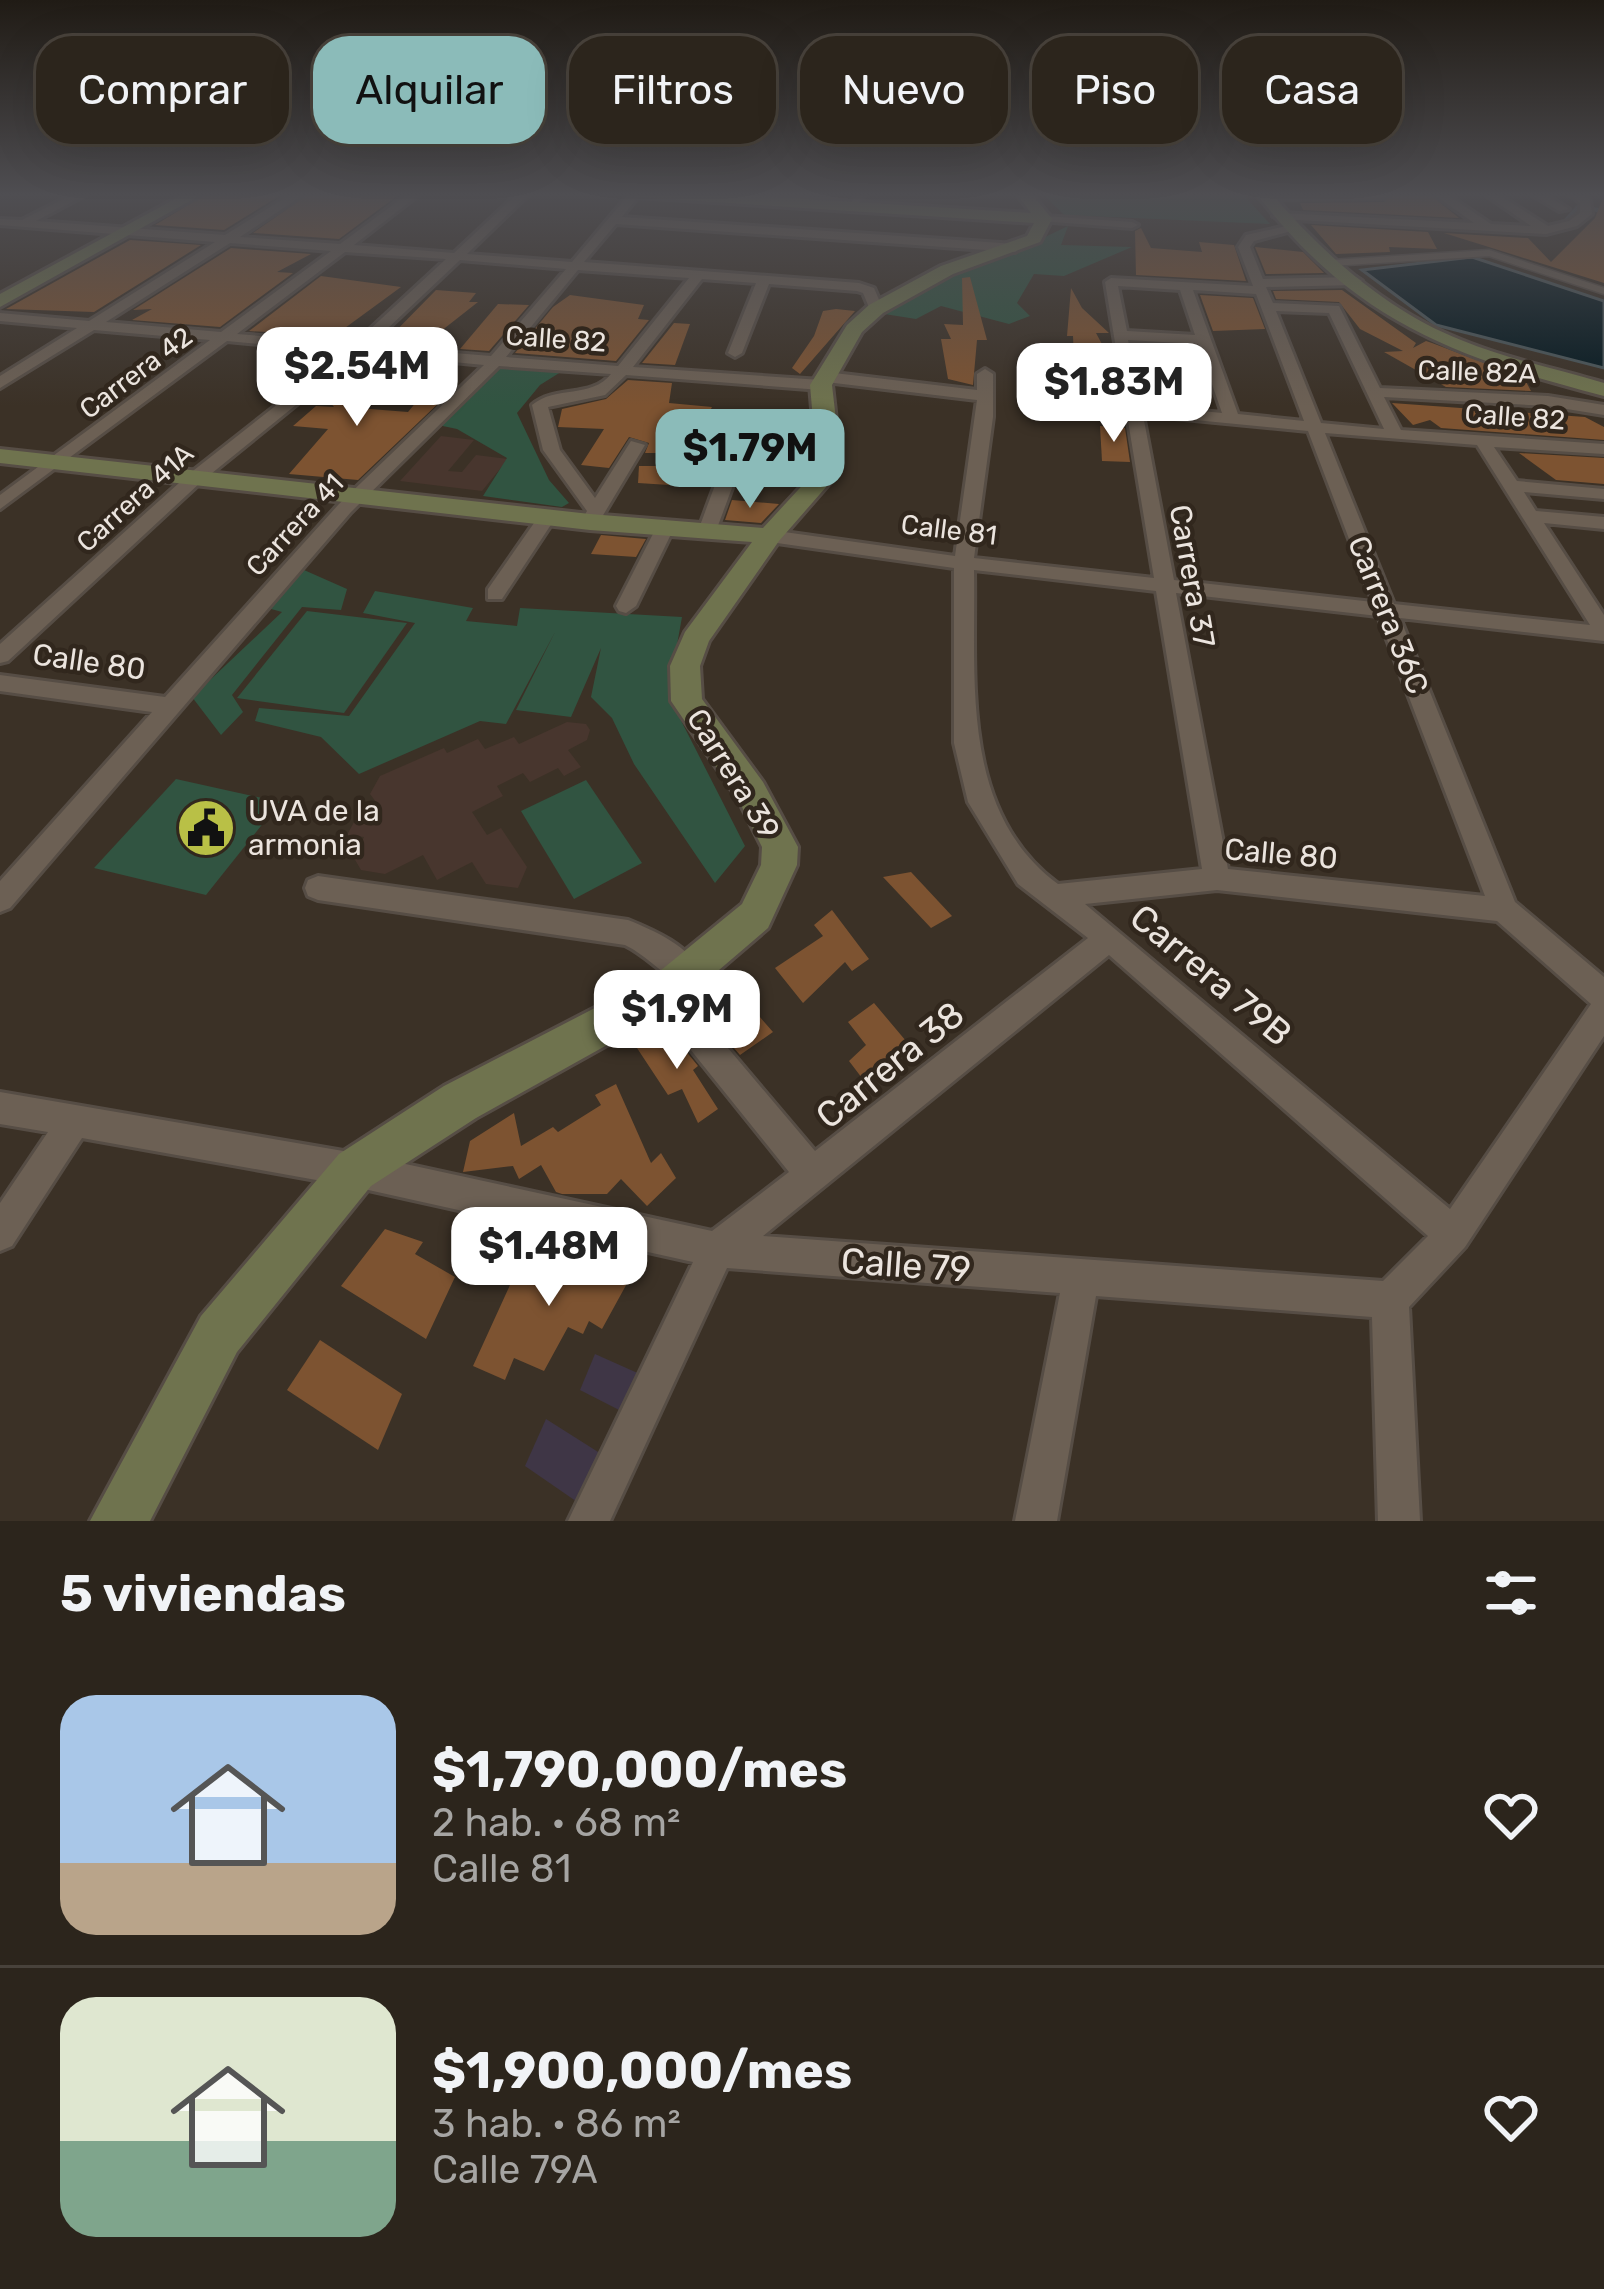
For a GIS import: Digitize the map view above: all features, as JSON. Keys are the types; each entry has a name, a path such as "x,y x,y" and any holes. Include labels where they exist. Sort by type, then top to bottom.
{"street":[{"path":"0,301 67,264"},
{"path":"0,383 189,264"},
{"name":"Carrera 42","path":"0,504 322,264"},
{"name":"Carrera 41A","path":"0,656 195,478 357,349 448,264"},
{"path":"548,264 859,286 869,291 876,309"},
{"path":"824,381 854,329 876,309 966,264"},
{"name":"Carrera 36C","path":"1251,264 1504,910 1604,996"},
{"path":"1332,264 1438,338 1604,390"},
{"name":"Carrera 41","path":"0,900 358,496 494,362 575,266"},
{"path":"637,445 593,516 560,471 542,435 540,405 557,397 599,393 625,372 698,274"},
{"path":"735,352 764,280"},
{"path":"1264,293 1356,280"},
{"name":"Carrera 37","path":"1185,286 1111,282 1217,879"},
{"path":"1231,417 1185,286 1264,293 1330,307 1350,334 1395,435"},
{"name":"Calle 82","path":"0,317 494,362 824,381 985,396"},
{"path":"1123,335 1205,340"},
{"name":"Calle 82A","path":"1375,392 1549,401 1541,369"},
{"name":"Carrera 79B","path":"985,374 964,563 966,743 980,802 1027,876 1109,938 1453,1235"},
{"name":"Carrera 39","path":"119,1521 219,1334 356,1170 460,1102 675,983 755,916 779,865 780,847 751,791 693,712 683,686 695,639 825,468 824,381"},
{"path":"1549,401 1604,410"},
{"name":"Calle 82","path":"1136,410 1604,449"},
{"path":"1483,442 1604,633"},
{"name":"Calle 81","path":"0,456 547,517 593,516 964,563 1604,633"},
{"path":"707,531 727,477"},
{"path":"1511,486 1604,494"},
{"path":"1530,516 1604,523"},
{"path":"495,594 547,517"},
{"path":"626,606 665,528"},
{"name":"Calle 80","path":"0,683 169,706"},
{"name":"Calle 80","path":"1052,896 1217,879 1504,910"},
{"path":"318,888 628,933 656,946 675,983 814,1176"},
{"name":"Carrera 38","path":"717,1250 1109,938"},
{"path":"1400,1521 1390,1300 1453,1235 1604,1010"},
{"name":"Calle 79","path":"0,1108 356,1170 717,1250 1390,1300"},
{"path":"0,1234 74,1123"},
{"path":"590,1521 717,1250"},
{"path":"1036,1521 1081,1278"}],"lane":[{"path":"1522,264 1604,291"}],"shaded area":[{"path":"441,436 474,440 448,471 462,472 476,455 508,459 482,491 400,481"},
{"path":"567,722 586,724 590,730 587,740 568,750 581,767 564,776 558,768 530,782 523,773 497,786 503,796 472,812 487,835 501,828 527,867 518,888 486,884 472,862 437,880 423,855 385,874 361,870 354,858 364,837 347,835 360,811 376,802 370,794 380,776 444,748 447,753 478,739 485,749 514,737 519,744"},
{"path":"595,1354 642,1375 623,1412 580,1390"},
{"path":"546,1419 606,1457 583,1506 525,1466"}],"green space":[{"path":"973,264 1092,264 1064,276 1034,274 1017,303 1030,316 1009,324 941,306 916,319 878,313"},
{"path":"498,364 564,370 540,385 517,413 549,480 569,503 562,507 483,496 507,458 457,429 438,425"},
{"path":"304,570 347,589 341,610 302,607 232,695 243,712 221,735 192,697 282,612 264,607"},
{"path":"375,591 473,608 466,621 517,626 520,608 682,617 668,695 745,846 715,883 634,764 612,718 591,697 601,648 571,717 516,710 555,632 506,724 480,721 359,774 321,737 255,721 259,708 349,716 415,623 363,613"},
{"path":"307,611 407,623 344,713 237,698"},
{"path":"176,779 280,802 206,895 94,868"},
{"path":"586,780 642,863 574,899 521,811"}],"water":[{"path":"1413,264 1493,264 1604,301 1604,368 1436,325 1362,270"}],"building":[{"path":"87,264 171,264 94,312 6,309"},
{"path":"206,264 292,264 277,272 293,273 220,327 132,320 152,309 133,310"},
{"path":"1136,264 1240,264 1246,281 1136,275"},
{"path":"1262,264 1315,264 1324,273 1266,274"},
{"path":"1543,264 1604,264 1604,283"},
{"path":"321,276 401,287 334,336 249,331"},
{"path":"970,277 987,340 977,340 973,385 948,379 941,339 951,339 944,324 963,325 962,278"},
{"path":"1071,288 1082,308 1109,333 1096,333 1103,346 1077,345 1112,387 1075,383 1073,336 1067,336"},
{"path":"436,290 476,293 469,302 478,302 422,346 384,343"},
{"path":"1342,290 1416,343 1413,348 1432,343 1524,378 1531,391 1446,387 1384,352 1403,351 1360,329 1339,302 1276,299 1273,291"},
{"path":"570,295 644,305 638,319 649,320 616,361 515,353 553,307"},
{"path":"1200,295 1253,298 1265,329 1213,331"},
{"path":"498,304 529,305 489,351 460,349"},
{"path":"823,311 855,311 800,374 792,368 814,336"},
{"path":"674,323 690,324 675,365 642,363"},
{"path":"369,358 397,361 345,407 408,412 422,395 445,397 358,480 289,474 328,429 293,426 316,406 334,407 328,400"},
{"path":"628,380 672,383 669,403 712,407 688,453 645,453 649,443 629,437 609,468 581,465 604,429 558,427 562,409 606,399"},
{"path":"1392,403 1585,417 1604,427 1604,440 1441,428 1430,420 1413,425"},
{"path":"1100,426 1125,428 1130,462 1102,461"},
{"path":"1519,453 1604,458 1604,484 1556,480"},
{"path":"639,466 703,466 700,487 638,483"},
{"path":"732,500 779,504 761,523 725,520"},
{"path":"601,535 646,539 636,557 591,554"},
{"path":"911,872 952,916 931,928 883,877"},
{"path":"832,910 869,959 852,971 845,962 803,1003 775,968 823,936 814,925"},
{"path":"739,993 773,1032 740,1055 714,1025 718,1023 712,1013"},
{"path":"874,1003 906,1041 865,1082 849,1061 866,1045 848,1022"},
{"path":"668,1029 698,1066 693,1070 718,1109 698,1123 682,1089 668,1095 637,1048"},
{"path":"616,1084 651,1163 661,1153 676,1178 647,1206 621,1179 607,1194 562,1194 556,1192 541,1165 519,1179 513,1166 463,1172 470,1141 514,1113 521,1146 553,1127 558,1132 601,1105 595,1095"},
{"path":"385,1229 423,1242 415,1254 455,1277 426,1339 341,1286"},
{"path":"525,1252 602,1265 605,1258 636,1267 602,1329 589,1321 583,1334 568,1327 544,1371 514,1358 505,1380 473,1366"},
{"path":"320,1340 402,1394 378,1450 287,1390"}],"place":[{"name":"UVA de la armonia","path":"206,828"}]}
